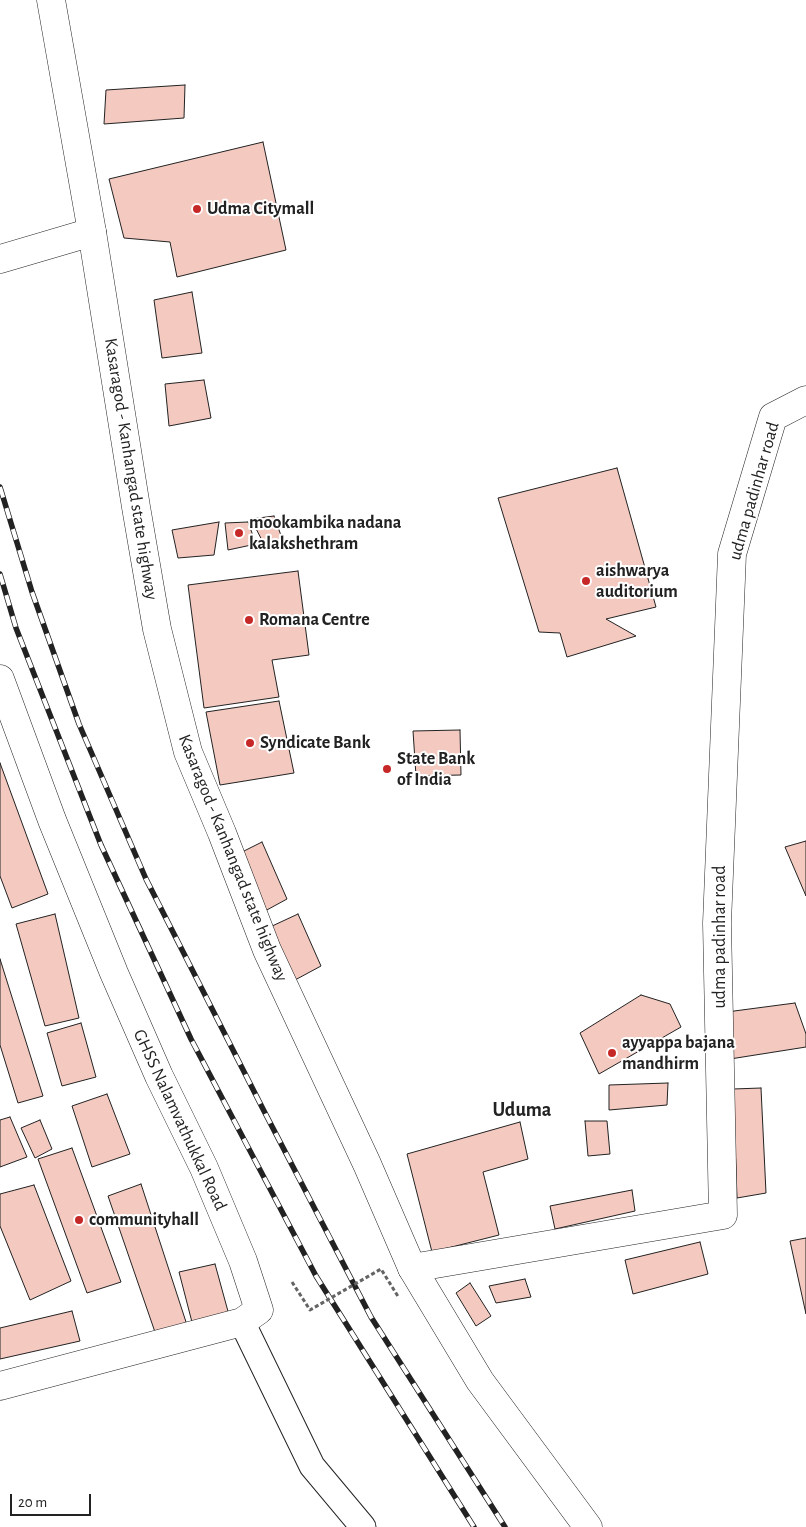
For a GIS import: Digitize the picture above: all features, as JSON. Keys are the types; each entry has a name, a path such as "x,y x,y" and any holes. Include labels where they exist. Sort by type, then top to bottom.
{"main road":[{"name":"Kasaragod - Kanhangad state highway","path":"51,0 92,232 157,629 188,752 222,833 267,950 367,1164 412,1268 480,1380 588,1527"},
{"path":"0,259 92,232"},
{"name":"udma padinhar road","path":"412,1268 723,1216 717,923 732,554 773,417 806,400"},
{"name":"GHSS Nalamvathukkal Road","path":"0,679 52,820 114,973 159,1076 204,1168 243,1260 259,1310 242,1322"},
{"path":"0,1386 242,1322"}],"street":[{"path":"242,1322 312,1466 363,1527"}],"path":[{"path":"292,1282 310,1310 381,1269 399,1298"}],"building":[{"path":"185,85 184,118 104,124 106,90"},
{"name":"Udma Citymall","path":"263,142 286,250 177,277 170,242 124,238 109,179"},
{"path":"192,292 202,353 162,358 154,300"},
{"path":"204,380 211,418 169,426 165,384"},
{"name":"aishwarya auditorium","path":"617,468 656,607 606,619 636,636 567,657 560,633 539,632 498,498"},
{"path":"274,516 283,541 267,550 251,519"},
{"path":"219,522 214,555 178,558 172,530"},
{"name":"mookambika nadana kalakshethram","path":"248,522 256,544 228,550 225,523"},
{"name":"Romana Centre","path":"298,571 309,655 272,660 279,697 204,708 188,585"},
{"name":"Syndicate Bank","path":"279,701 294,773 220,785 206,712"},
{"path":"460,730 461,775 416,776 413,731"},
{"path":"0,763 48,894 12,908 0,876"},
{"path":"806,841 806,896 785,847"},
{"path":"262,842 287,899 265,911 238,854"},
{"path":"55,914 79,1018 45,1026 16,924"},
{"path":"298,914 321,966 295,980 270,927"},
{"path":"0,959 43,1096 18,1103 0,1045"},
{"name":"ayyappa bajana mandhirm","path":"641,995 670,1004 681,1027 599,1074 580,1033"},
{"path":"795,1003 806,1034 806,1047 730,1059 719,1013"},
{"path":"81,1023 96,1077 62,1086 47,1033"},
{"path":"668,1083 667,1105 609,1110 609,1085"},
{"path":"761,1088 766,1193 737,1198 733,1089"},
{"path":"107,1094 130,1154 92,1167 72,1106"},
{"path":"10,1117 27,1157 0,1167 0,1120"},
{"path":"40,1120 52,1149 35,1158 21,1128"},
{"path":"585,1121 607,1121 610,1154 588,1156"},
{"path":"520,1122 528,1159 483,1172 499,1235 432,1252 407,1154"},
{"name":"communityhall","path":"72,1148 121,1282 87,1293 38,1159"},
{"path":"141,1184 187,1325 156,1335 108,1196"},
{"path":"34,1185 71,1281 30,1300 0,1226 0,1194"},
{"path":"632,1190 635,1211 555,1229 550,1206"},
{"path":"806,1238 806,1314 790,1241"},
{"path":"700,1242 708,1274 633,1294 625,1260"},
{"path":"215,1264 229,1315 193,1326 179,1272"},
{"path":"525,1279 531,1297 496,1303 489,1286"},
{"path":"470,1283 491,1316 476,1326 456,1293"},
{"path":"72,1311 80,1341 0,1359 0,1328"}],"railway":[{"path":"0,487 32,592 79,724 146,879 371,1317 505,1527"},
{"path":"0,574 16,628 101,845 191,1039 316,1276 474,1527"}],"place":[{"name":"Udma Citymall","path":"197,209"},
{"name":"mookambika nadana kalakshethram","path":"239,533"},
{"name":"aishwarya auditorium","path":"586,581"},
{"name":"Romana Centre","path":"249,620"},
{"name":"Syndicate Bank","path":"250,743"},
{"name":"State Bank of India","path":"387,769"},
{"name":"ayyappa bajana mandhirm","path":"612,1053"},
{"name":"communityhall","path":"79,1220"}],"district":[{"name":"Uduma","path":"522,1110"}]}
